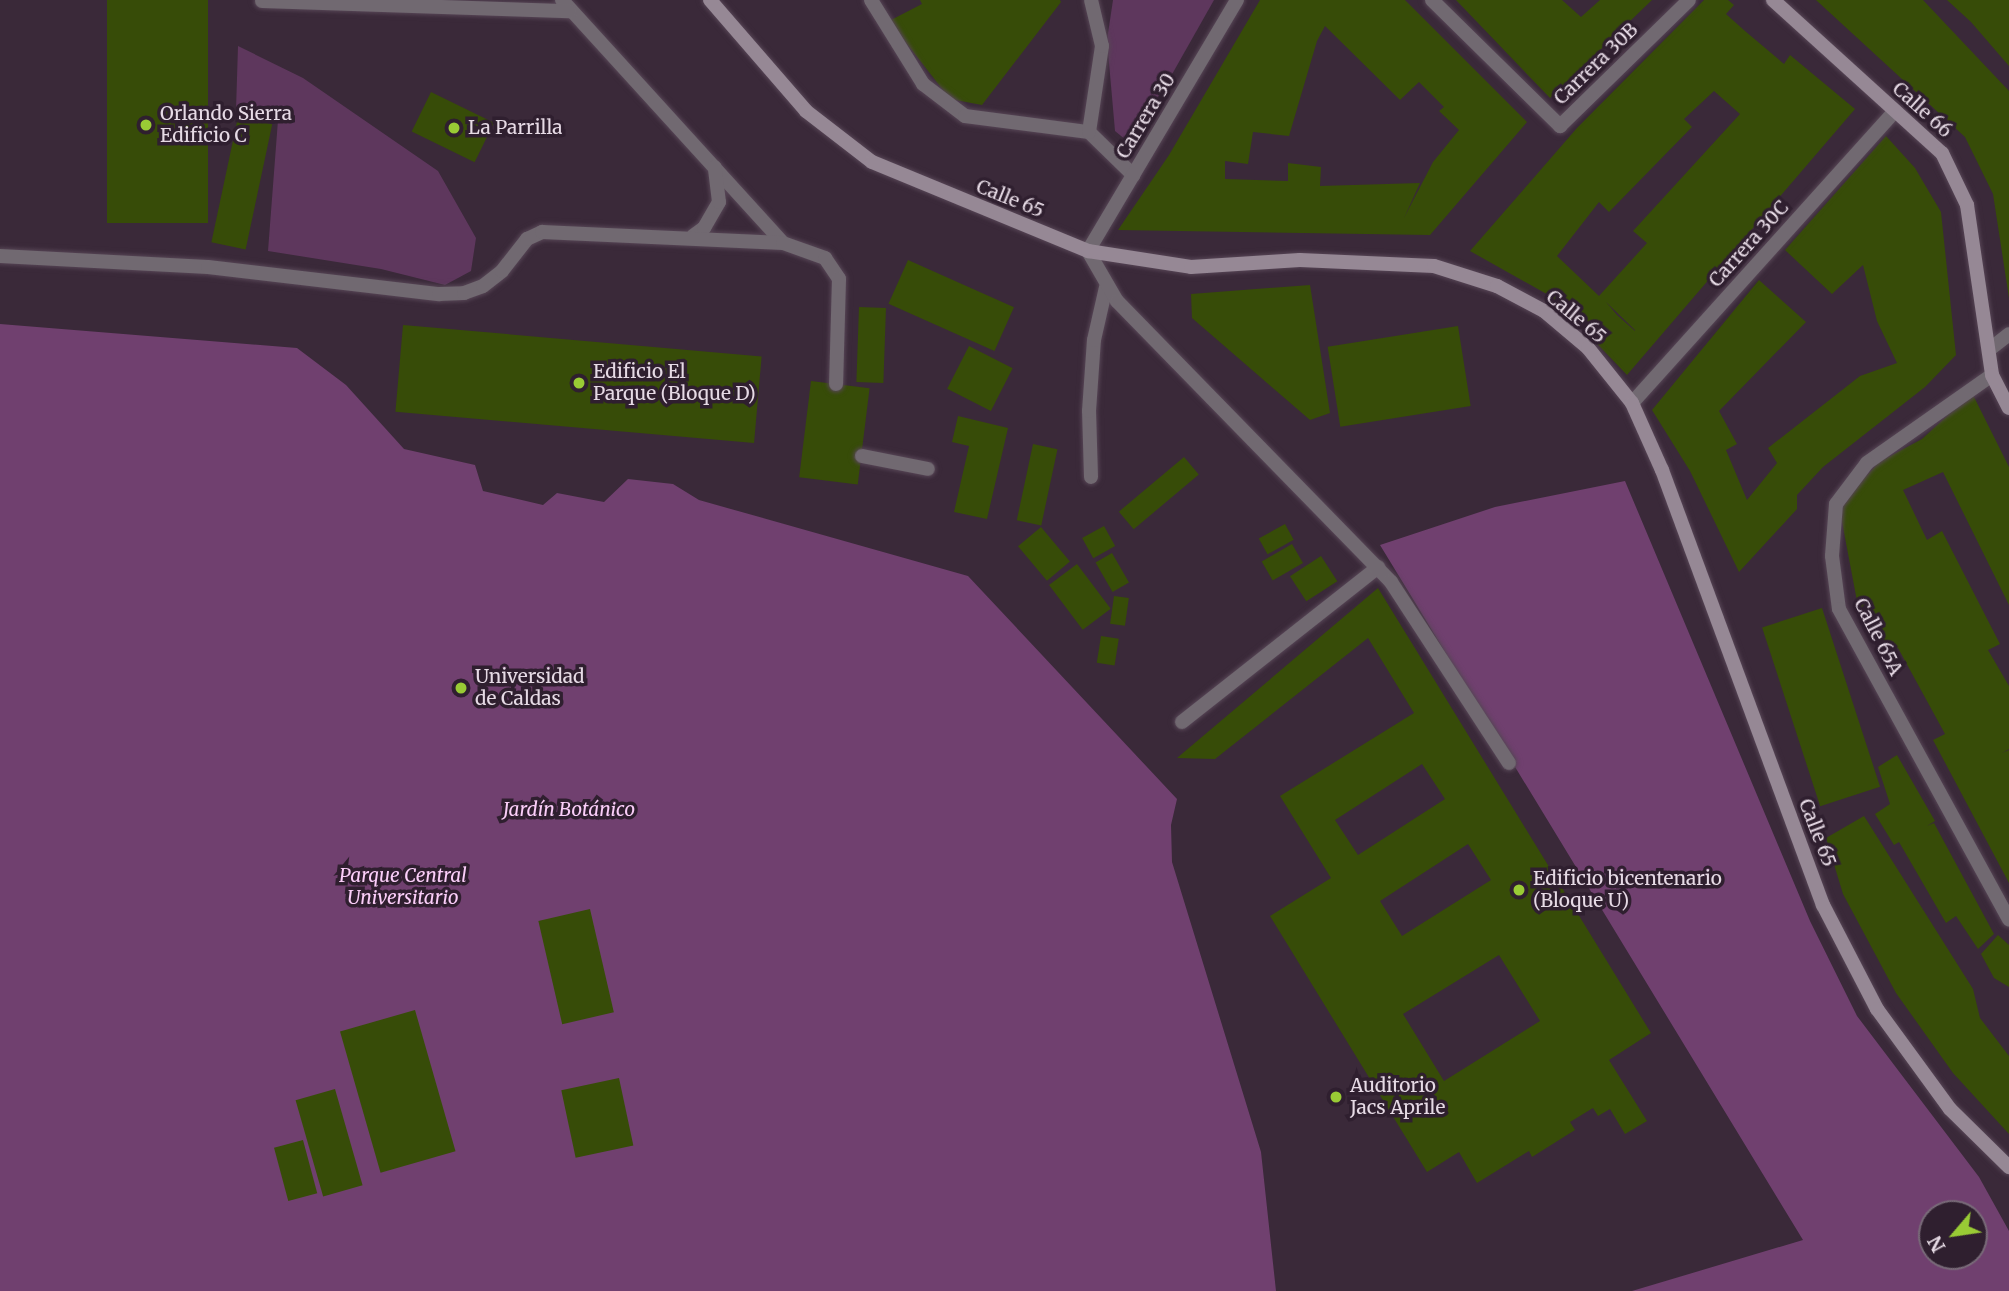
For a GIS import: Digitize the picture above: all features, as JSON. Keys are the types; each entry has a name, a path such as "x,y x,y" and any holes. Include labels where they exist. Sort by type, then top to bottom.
{"main road":[{"name":"Calle 65","path":"710,0 806,111 872,162 1088,251 1191,267 1381,260 1464,273 1544,311 1588,348 1632,403 1662,470 1823,905 1877,1009 1950,1109 2009,1167"},
{"name":"Calle 66","path":"1773,0 1942,153 1967,205 1992,375 2009,408"}],"street":[{"path":"871,0 923,84 965,116 1089,132 1133,175"},
{"path":"1089,132 1102,47 1091,0"},
{"name":"Carrera 30","path":"1088,251 1237,0"},
{"name":"Carrera 30B","path":"1432,0 1560,126 1689,0"},
{"path":"261,1 566,6 711,160 783,243"},
{"name":"Carrera 30C","path":"1632,403 1895,111"},
{"path":"693,236 704,228 719,202 718,174 711,160"},
{"path":"0,256 208,267 439,294 464,293 483,286 502,271 527,239 541,232 693,236 783,243 825,258 839,279 836,384"},
{"path":"1088,251 1106,287 1378,566 1508,763"},
{"path":"1091,477 1089,411 1094,340 1106,287"},
{"path":"1990,349 2009,334"},
{"name":"Calle 65A","path":"1992,375 1867,463 1836,503 1832,556 1839,609 2009,919"},
{"path":"862,456 928,469"},
{"path":"1182,722 1378,566"}],"shaded area":[{"path":"1113,0 1214,0 1132,145 1115,131 1107,40"},
{"path":"238,46 303,78 438,171 476,238 471,271 445,285 381,269 268,251 278,120 236,110"}],"green space":[{"name":"Parque Central Universitario","path":"0,324 297,348 346,385 404,449 475,465 483,491 543,505 557,493 604,502 628,479 673,484 699,500 968,576 1177,799 1171,825 1172,862 1261,1152 1276,1291 0,1291"},
{"path":"1625,481 1810,921 1857,1016 1979,1177 2009,1231 2009,1291 1632,1291 1803,1240 1380,545 1495,507"}],"building":[{"name":"Orlando Sierra Edificio C","path":"107,0 208,0 208,223 107,223"},
{"path":"920,0 1061,2 982,105 950,99 889,21 922,4"},
{"path":"1260,0 1405,0 1527,122 1430,235 1118,230 1169,155","holes":["1325,26 1400,100 1419,82 1444,107 1439,111 1459,130 1433,162 1404,218 1420,183 1320,186 1321,167 1288,163 1288,181 1225,179 1225,161 1248,164 1253,132 1289,136 1317,41"]},
{"path":"1456,0 1562,0 1581,17 1600,0 1652,0 1550,98"},
{"path":"1704,0 1728,0 1734,5 1726,14 1745,31 1784,64 1790,55 1855,109 1627,375 1552,297 1470,251 1577,128","holes":["1714,91 1740,114 1633,231 1647,243 1599,296 1557,256 1599,202 1609,212 1692,127 1684,119","1606,302 1635,330 1635,331 1617,315"]},
{"path":"1816,0 1923,0 2009,91 2009,298 1993,194 1965,137"},
{"path":"1947,0 2009,0 2009,66 1971,22"},
{"name":"La Parrilla","path":"431,92 494,123 475,162 412,132"},
{"path":"238,117 272,124 246,249 211,242"},
{"path":"1886,136 1915,168 1941,212 1956,355 1925,387 1823,467 1797,495 1797,509 1739,572 1690,471 1652,410 1759,280 1806,322 1719,411 1737,444 1726,450 1747,500 1777,463 1768,448 1860,376 1897,363 1877,321 1863,265 1832,294 1785,250"},
{"path":"908,260 1014,307 994,351 888,304"},
{"path":"1310,285 1330,413 1310,420 1192,318 1191,294"},
{"path":"859,307 886,308 883,383 856,382"},
{"name":"Edificio El Parque (Bloque D)","path":"403,325 762,356 754,443 395,412"},
{"path":"1458,326 1471,406 1340,427 1328,347"},
{"path":"969,346 1013,368 991,411 947,389"},
{"path":"811,381 870,388 858,484 799,477"},
{"path":"1972,393 2009,467 2009,605 1943,472 1903,490 1927,540 1942,531 2000,644 1988,650 2009,686 2009,749 2002,753 2009,750 2009,883 1933,740 1945,734 1898,648 1886,652 1857,601 1839,506 1879,462 1922,439"},
{"path":"958,416 1008,428 987,519 954,512 969,446 952,442"},
{"path":"1033,444 1057,449 1041,525 1017,520"},
{"path":"1184,457 1199,475 1134,529 1119,512"},
{"path":"1285,524 1294,540 1267,554 1259,539"},
{"path":"1104,526 1115,546 1093,558 1082,538"},
{"path":"1041,527 1070,561 1047,581 1018,546"},
{"path":"1292,544 1303,563 1273,581 1262,562"},
{"path":"1112,553 1129,582 1113,592 1096,562"},
{"path":"1321,556 1337,581 1306,601 1290,576"},
{"path":"1077,564 1111,609 1083,630 1049,585"},
{"name":"Edificio bicentenario (Bloque U)","path":"1378,588 1651,1033 1609,1060 1647,1121 1625,1134 1610,1109 1598,1116 1593,1108 1570,1122 1575,1130 1532,1157 1529,1151 1477,1183 1459,1152 1427,1172 1270,916 1331,878 1280,796 1414,713 1368,638 1215,759 1177,758","holes":["1422,764 1445,799 1358,855 1335,820","1468,844 1491,880 1402,936 1380,901","1499,955 1540,1021 1444,1081 1403,1014"]},
{"path":"1114,596 1129,598 1125,626 1110,624"},
{"path":"1822,608 1880,787 1820,806 1762,627"},
{"path":"1101,636 1119,639 1115,665 1097,663"},
{"path":"1897,755 1935,821 1927,826 1934,823 1994,934 1978,949 1956,916 1946,923 1899,842 1894,845 1875,814 1890,804 1878,767"},
{"path":"1864,816 1973,989 1980,1018 2009,1056 2009,1134 1953,1073 1896,993 1843,894 1826,838"},
{"path":"590,909 614,1012 562,1024 538,921"},
{"path":"1998,935 2009,945 2009,987 1994,978 1981,954"},
{"path":"415,1010 456,1151 381,1173 340,1031"},
{"path":"619,1078 633,1145 576,1158 561,1090"},
{"path":"335,1089 363,1185 323,1196 296,1100"},
{"path":"303,1140 317,1193 288,1201 274,1148"}],"place":[{"name":"Orlando Sierra Edificio C","path":"146,125"},
{"name":"La Parrilla","path":"454,128"},
{"name":"Edificio El Parque (Bloque D)","path":"579,383"},
{"name":"Universidad de Caldas","path":"461,688"},
{"name":"Edificio bicentenario (Bloque U)","path":"1519,890"},
{"name":"Auditorio Jacs Aprile","path":"1336,1097"}],"park label":[{"name":"Jardín Botánico","path":"569,810"}]}
